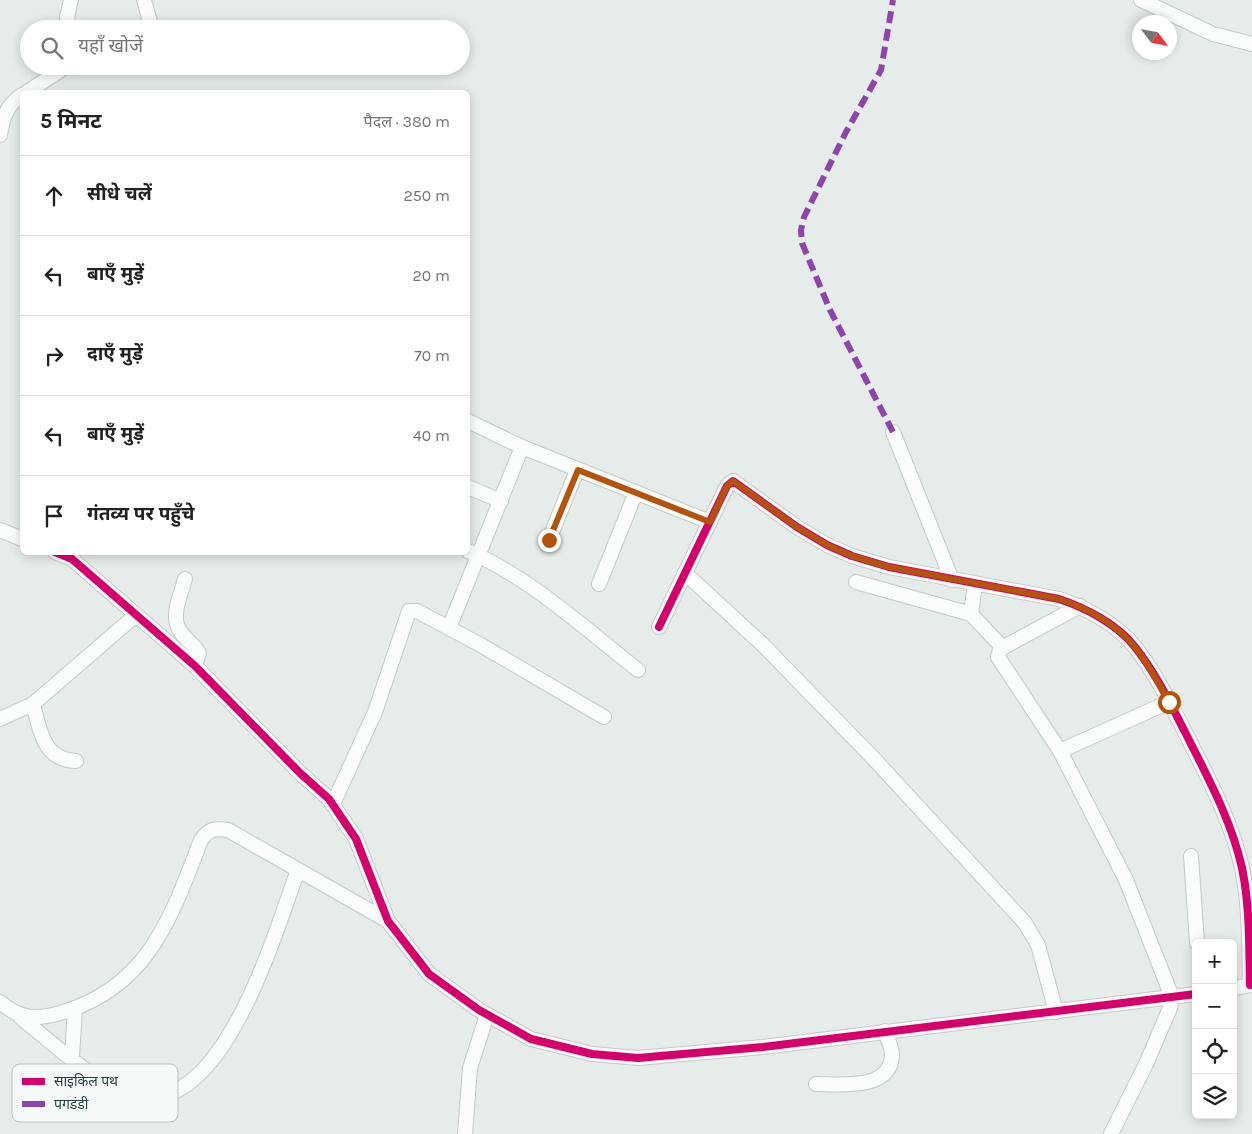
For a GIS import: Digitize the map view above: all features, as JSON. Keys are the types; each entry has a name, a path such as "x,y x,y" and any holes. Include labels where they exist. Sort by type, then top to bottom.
{"street":[{"path":"67,20 70,0"},
{"path":"144,0 150,20"},
{"path":"1141,0 1212,34 1252,44"},
{"path":"30,90 53,75"},
{"path":"0,135 6,110 11,103 20,96"},
{"path":"470,423 522,448 710,522"},
{"path":"893,432 952,580"},
{"path":"449,628 473,554 501,501 522,448"},
{"path":"549,540 578,470"},
{"path":"659,627 727,486 733,481 797,527 827,545 852,556 889,567 1059,599 1080,606 1117,629 1135,646 1169,702 1221,803 1242,868 1246,904 1251,985 1237,987"},
{"path":"470,488 501,501"},
{"path":"599,584 636,492"},
{"path":"0,530 20,538"},
{"path":"473,554 526,582 638,670"},
{"path":"62,555 72,559 195,666 333,804 356,839 388,921 429,974 487,1015 532,1039 592,1054 638,1058 764,1047 1192,995"},
{"path":"685,573 768,650 876,761 1025,923 1038,945 1056,1012"},
{"path":"185,579 176,613 176,622 179,630 199,652 195,666"},
{"path":"856,582 971,614 1002,648"},
{"path":"971,614 975,584"},
{"path":"1080,606 1002,648 998,652 999,661 1060,752 1126,880 1172,998 1170,1008 1146,1064 1111,1134"},
{"path":"333,804 374,712 410,611 417,611 449,628 604,717"},
{"path":"0,719 33,704 136,615"},
{"path":"1060,752 1169,702"},
{"path":"33,704 42,738 48,748 67,760 76,761"},
{"path":"20,1016 33,1018 75,1008 99,997 124,979 147,955 167,924 201,840 207,831 216,828 228,830 388,921"},
{"path":"1191,856 1197,939"},
{"path":"178,1089 194,1079 226,1042 245,1008 264,963 298,870"},
{"path":"0,1002 81,1064"},
{"path":"72,1057 75,1008"},
{"path":"466,1134 470,1068 487,1015"},
{"path":"816,1084 868,1082 884,1074 891,1065 892,1052 885,1032"}],"marked path":[{"path":"893,0 881,70 846,132 804,217 801,230 802,243 830,310 893,432"}],"cycle path":[{"path":"659,627 727,486 733,481 797,527 827,545 852,556 889,567 1059,599 1080,607 1110,624 1135,647 1162,688 1210,781 1232,832 1245,882 1249,926 1250,985"},
{"path":"62,555 72,559 195,666 300,773 329,799 356,839 388,921 429,974 479,1010 531,1039 592,1054 638,1058 763,1047 1192,994"}],"route":[{"path":"549,540 578,470 664,502 710,522 727,486 730,482 737,482 797,527 827,545 852,556 889,567 1027,592 1080,606 1117,629 1135,646 1169,702"}]}
